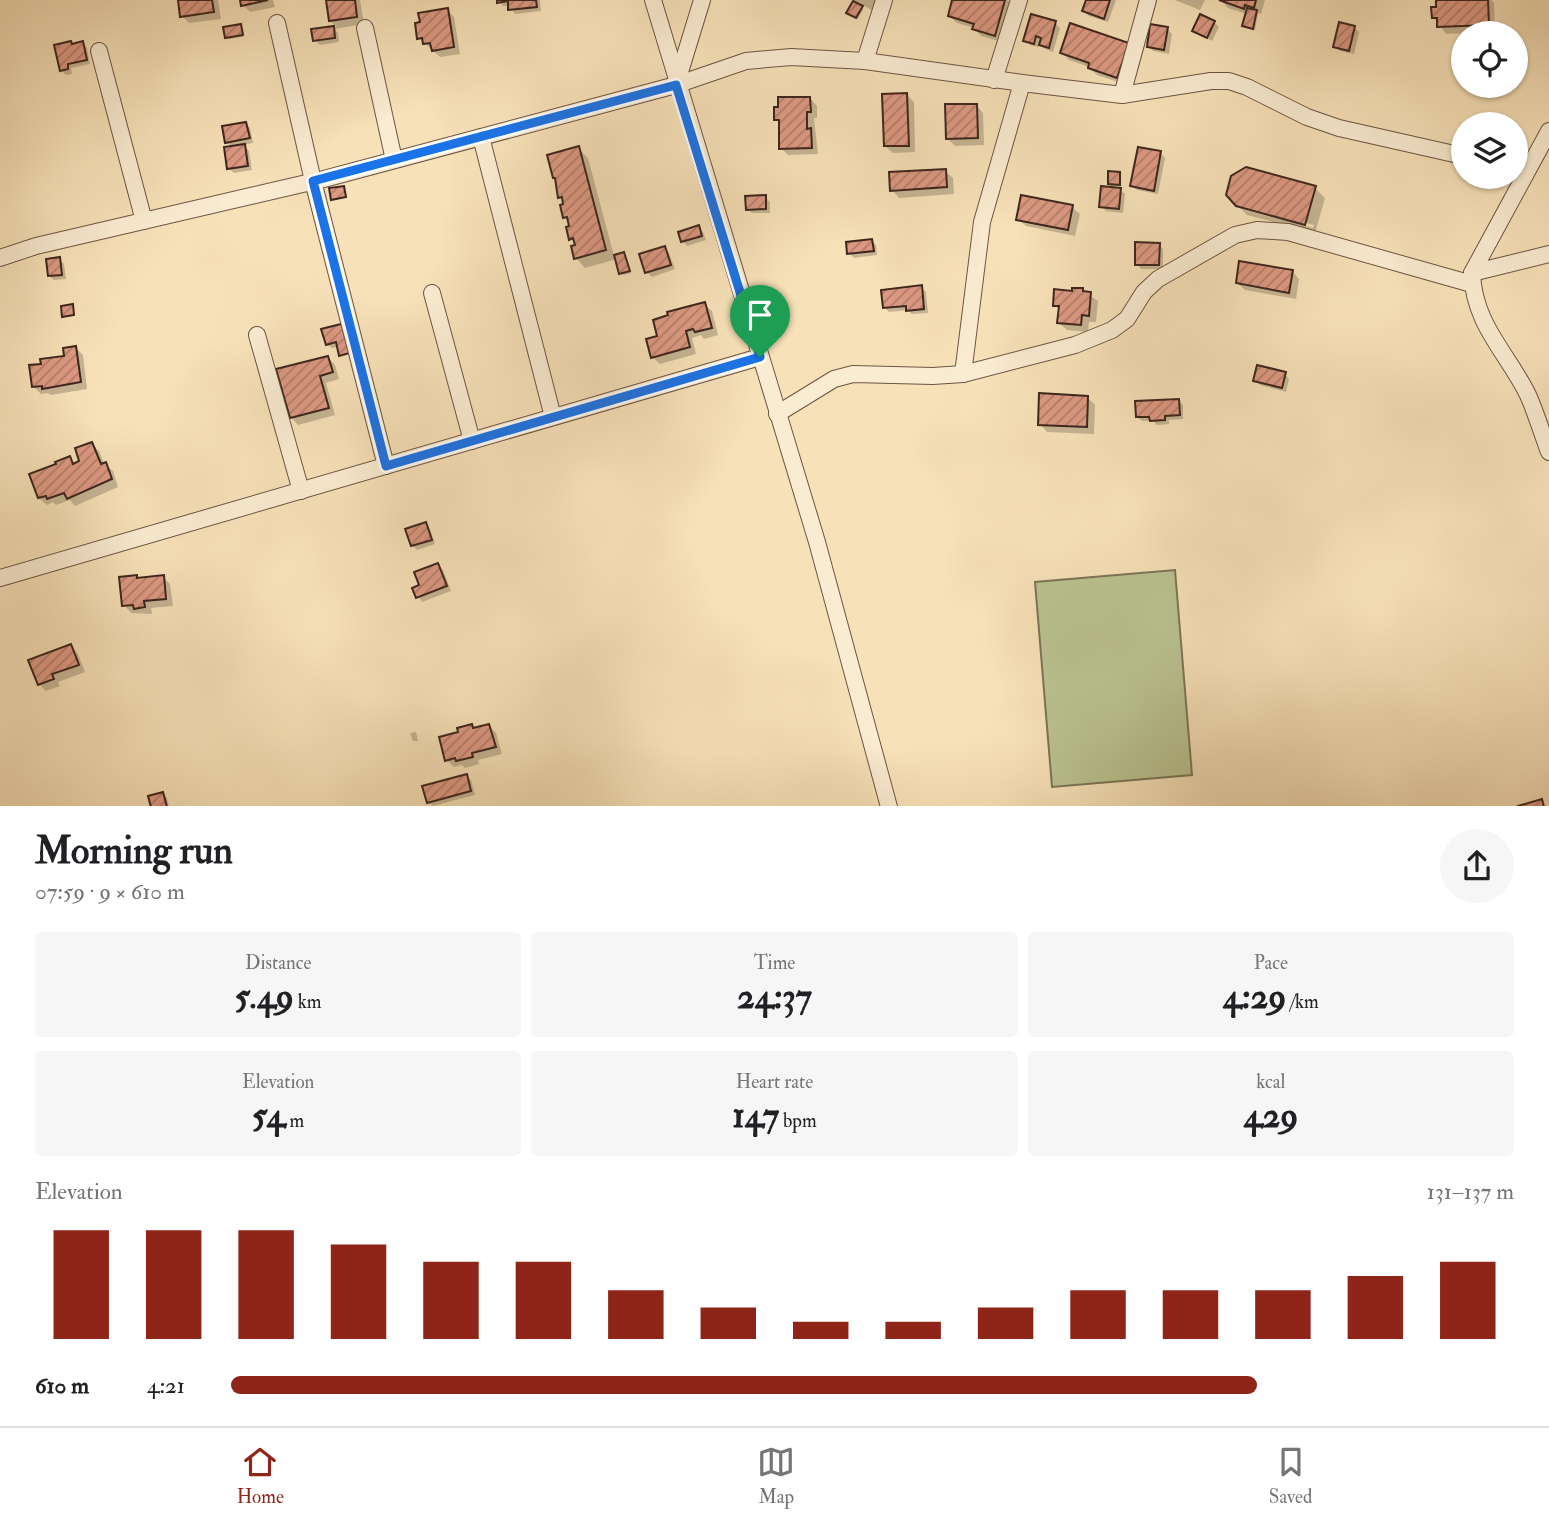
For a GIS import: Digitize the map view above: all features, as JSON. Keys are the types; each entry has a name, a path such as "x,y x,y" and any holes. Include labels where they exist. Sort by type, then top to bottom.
{"street":[{"path":"653,0 676,85 817,542 889,806"},
{"path":"676,85 702,0"},
{"path":"865,61 884,0"},
{"path":"994,80 1019,0"},
{"path":"1122,95 1148,0"},
{"path":"277,23 313,181 386,466"},
{"path":"365,27 394,160"},
{"path":"99,51 144,221"},
{"path":"0,258 36,246 394,160 676,85 746,61 791,57 865,61 1122,95 1211,81 1229,81 1307,117 1339,128 1451,153"},
{"path":"964,374 982,222 1022,83"},
{"path":"1528,161 1549,131"},
{"path":"481,137 553,417"},
{"path":"1513,189 1472,279 1473,293 1481,320 1528,395 1549,452"},
{"path":"777,414 834,379 853,374 964,374 1075,345 1112,330 1127,319 1144,292 1158,279 1235,235 1257,230 1288,232 1472,279 1549,254"},
{"path":"432,293 472,441"},
{"path":"257,335 300,491"},
{"path":"0,578 760,357"}],"green space":[{"path":"1175,570 1192,775 1052,787 1035,582"}],"building":[{"path":"178,0 212,0 214,12 180,17"},
{"path":"240,0 268,0 241,6"},
{"path":"326,0 355,0 357,17 329,21"},
{"path":"497,0 536,0 537,7 508,10 508,1 497,3"},
{"path":"952,0 1005,0 995,36 972,29 974,24 948,16"},
{"path":"1086,0 1110,0 1104,19 1082,11"},
{"path":"1219,0 1256,0 1254,8 1245,5 1244,9"},
{"path":"1436,0 1488,0 1489,21 1451,21 1451,26 1437,27 1437,18 1432,18 1431,7 1436,7"},
{"path":"853,1 863,6 856,18 846,13"},
{"path":"448,8 454,47 432,51 430,43 423,44 422,38 417,39 415,23 420,22 418,13"},
{"path":"1247,8 1257,10 1253,29 1242,26"},
{"path":"1031,14 1056,21 1049,48 1039,45 1041,38 1036,36 1034,44 1023,41"},
{"path":"1200,14 1215,21 1207,38 1192,31"},
{"path":"1339,22 1355,26 1349,51 1333,47"},
{"path":"1070,23 1129,43 1117,78 1088,68 1089,63 1060,53"},
{"path":"241,24 243,35 225,38 223,27"},
{"path":"1150,24 1168,27 1164,50 1147,47"},
{"path":"334,26 335,38 313,41 311,29"},
{"path":"71,41 72,44 83,41 87,60 68,64 68,69 60,71 54,45"},
{"path":"907,93 909,146 884,146 882,94"},
{"path":"778,97 810,97 811,112 807,112 807,129 811,128 812,148 779,149 779,120 774,120 774,107 778,107"},
{"path":"945,104 977,104 978,138 946,139"},
{"path":"246,122 250,138 225,143 222,126"},
{"path":"245,144 248,166 227,169 224,147"},
{"path":"579,146 606,250 574,259 571,246 575,245 573,238 569,240 567,217 563,218 560,205 563,204 562,197 558,198 547,155"},
{"path":"1138,147 1161,151 1154,191 1130,186"},
{"path":"1246,167 1316,186 1305,225 1236,206 1226,195 1231,176"},
{"path":"946,169 947,187 890,191 889,172"},
{"path":"1108,171 1120,172 1120,185 1108,184"},
{"path":"344,186 346,197 331,200 329,188"},
{"path":"1101,186 1121,188 1119,209 1099,207"},
{"path":"766,195 766,209 746,210 745,196"},
{"path":"1021,195 1073,205 1068,230 1016,220"},
{"path":"699,225 702,236 681,242 678,232"},
{"path":"872,239 874,251 847,254 846,242"},
{"path":"1135,242 1160,243 1159,265 1135,265"},
{"path":"665,246 671,265 645,273 639,254"},
{"path":"624,252 630,271 619,274 614,255"},
{"path":"60,257 62,275 48,276 46,259"},
{"path":"1239,261 1293,270 1289,293 1236,283"},
{"path":"922,285 924,309 906,311 906,306 883,308 881,290"},
{"path":"1072,288 1083,288 1083,291 1091,292 1089,316 1082,315 1081,325 1057,323 1059,306 1053,306 1054,289 1072,291"},
{"path":"705,302 712,328 686,331 690,347 651,358 646,339 657,336 653,320 668,315 667,312"},
{"path":"73,304 74,315 62,317 61,306"},
{"path":"345,323 353,352 339,356 336,342 326,345 321,329"},
{"path":"76,346 81,382 42,389 42,386 32,387 29,365 41,364 40,359 64,356 63,348"},
{"path":"328,356 333,372 320,376 329,408 290,418 276,369"},
{"path":"1257,365 1286,372 1282,388 1253,381"},
{"path":"1039,393 1088,396 1087,427 1038,425"},
{"path":"1179,399 1180,415 1150,421 1149,417 1136,417 1135,401"},
{"path":"92,442 101,464 106,462 112,479 67,499 64,493 47,499 46,496 38,498 29,474 70,456 73,464 79,461 75,448"},
{"path":"426,522 432,540 411,546 405,529"},
{"path":"438,563 447,586 416,598 412,588 419,585 414,572"},
{"path":"137,575 137,578 164,575 166,599 144,601 145,607 134,609 133,605 122,606 119,577"},
{"path":"71,644 79,665 52,674 54,679 38,685 28,660"},
{"path":"472,724 473,728 489,724 496,747 472,753 473,757 445,761 439,737 458,732 457,728"},
{"path":"467,774 471,791 427,803 422,786"},
{"path":"163,792 167,806 151,806 148,796"},
{"path":"1542,799 1544,806 1518,806"}],"route":[{"path":"676,85 760,357 386,466 313,181 676,85"}]}
